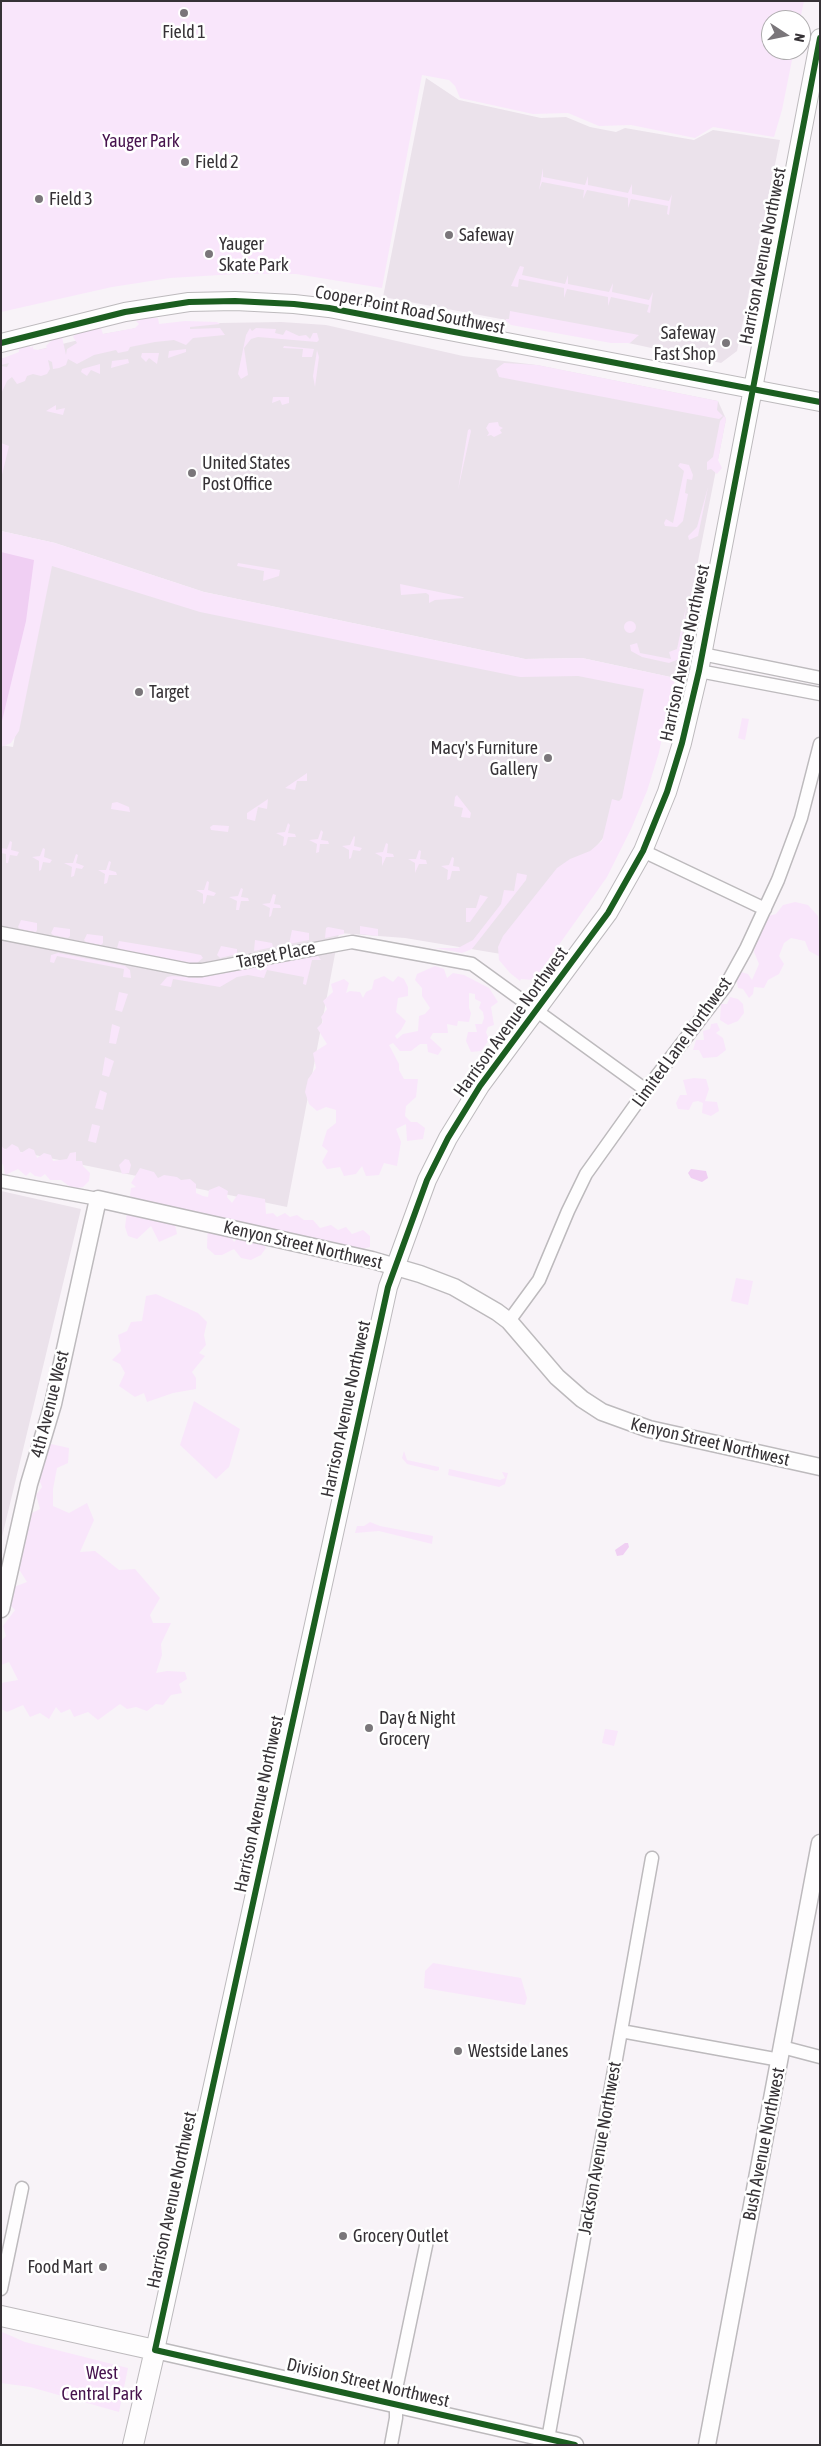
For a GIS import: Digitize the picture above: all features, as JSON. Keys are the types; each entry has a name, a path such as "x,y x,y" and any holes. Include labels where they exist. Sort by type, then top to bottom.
{"main road":[{"name":"Harrison Avenue Northwest","path":"134,2445 386,1297 427,1180 448,1138 480,1086 608,913 643,851 674,770 700,662 820,38"},
{"name":"Cooper Point Road Southwest","path":"1,343 84,322 167,305 189,302 263,302 329,308 820,402"},
{"name":"Division Street Northwest","path":"1,2316 155,2350"}],"street":[{"path":"700,662 820,678"},
{"path":"700,662 820,694"},
{"name":"Limited Lane Northwest","path":"509,1321 539,1280 586,1174 646,1090 725,987 765,909 801,818 820,744"},
{"path":"643,851 765,909"},
{"name":"Target Place","path":"1,933 189,970 357,942 472,964 646,1090"},
{"name":"Kenyon Street Northwest","path":"1,1181 98,1199 396,1267 454,1287 482,1302 509,1321 557,1377 582,1399 602,1412 649,1429 820,1467"},
{"name":"4th Avenue West","path":"1,1609 29,1484 52,1404 98,1199"},
{"name":"Bush Avenue Northwest","path":"707,2445 820,1843"},
{"name":"Jackson Avenue Northwest","path":"548,2439 652,1858"},
{"path":"621,2031 781,2054 820,2057"},
{"path":"1,2289 22,2188"},
{"path":"390,2445 396,2418 396,2389 428,2236"},
{"name":"Division Street Northwest","path":"155,2350 575,2445"}],"shaded area":[{"path":"426,78 459,100 541,118 566,117 590,127 616,132 625,128 694,140 713,130 780,140 737,351 721,363 619,341 383,297"},
{"path":"281,322 326,325 463,356 537,365 718,401 726,419 675,678 582,658 525,659 204,592 55,543 1,531 1,359 103,334 159,324"},
{"path":"1,552 34,560 26,621 1,725"},
{"path":"47,559 650,689 627,809 507,955 405,938 339,933 287,1207 1,1148 1,745 13,747"},
{"path":"691,1169 706,1171 708,1178 702,1182 691,1178 688,1173"},
{"path":"1,1191 81,1209 1,1541"},
{"path":"628,1543 629,1547 623,1555 617,1556 615,1550"}],"green space":[{"name":"Yauger Park","path":"1,1 804,1 802,10 761,10 761,60 792,60 782,110 774,137 713,127 695,138 631,125 599,126 568,113 533,114 460,98 455,86 449,80 422,75 382,288 296,274 237,274 170,278 112,287 1,312"},
{"path":"543,168 543,177 585,185 588,176 588,185 628,193 632,184 632,194 669,201 672,194 669,215 667,214 668,206 631,199 628,208 628,198 587,190 583,199 584,190 542,182 539,190"},
{"path":"520,266 524,267 522,275 565,284 568,275 568,284 609,292 613,283 612,292 649,300 653,292 650,313 647,312 649,305 611,297 608,306 608,297 567,289 564,298 564,288 519,279 518,287 511,286"},
{"path":"510,311 639,335 630,343 611,343 511,325 506,321 506,319 509,319"},
{"path":"147,315 150,318 158,318 159,324 185,321 217,322 220,324 190,327 190,329 220,328 225,335 193,338 186,345 174,340 155,342 130,347 128,351 118,353 116,350 94,355 77,364 68,359 66,365 53,369 52,362 48,360 50,369 47,374 27,376 25,381 17,384 12,377 7,381 1,394 1,366 7,367 9,363 1,365 1,359 19,352 18,343 26,342 31,348 33,346 33,349 38,350 47,348 46,346 53,339 62,337 66,355 67,349 77,343 73,337 77,332 81,332 93,325 101,328 103,334 135,328 139,324 136,321 141,320"},
{"path":"250,328 252,331 256,328 276,329 275,333 283,335 286,330 299,336 306,335 310,339 313,333 317,333 319,340 317,342 258,337 251,339 244,348 248,375 241,379 238,374 246,335"},
{"path":"284,346 314,349 312,357 302,357 303,349 283,348"},
{"path":"186,349 186,352 168,358 169,351"},
{"path":"317,350 319,357 315,387 313,376"},
{"path":"142,353 159,353 157,364 149,358 146,362 141,357"},
{"path":"128,359 129,363 111,368 112,361"},
{"path":"504,363 537,365 718,401 717,410 723,416 719,419 499,377 496,369"},
{"path":"100,364 100,374 91,370 87,376 81,372 82,369"},
{"path":"273,397 289,397 289,403 282,405 280,400 272,403"},
{"path":"56,405 56,410 65,408 63,415 46,411"},
{"path":"724,416 726,419 718,460 722,468 717,474 711,469 707,470 707,462 713,457 720,421"},
{"path":"498,422 499,426 503,428 500,430 502,433 494,437 491,435 487,436 489,433 486,428 489,423"},
{"path":"470,429 471,431 458,490 468,430"},
{"path":"1,443 9,446 1,479"},
{"path":"680,463 689,465 693,475 692,480 687,479 685,493 688,494 683,521 677,527 665,526 666,519 673,523 684,471 678,466"},
{"path":"708,487 698,536 689,540 688,536 697,527"},
{"path":"1,531 55,543 204,592 525,659 582,658 675,678 659,752 647,791 631,829 607,877 534,980 521,979 520,981 510,973 499,960 498,947 503,936 557,868 570,859 590,851 602,841 612,799 619,801 622,798 644,689 578,676 520,677 200,612 52,566 19,731 11,743 1,747"},
{"path":"238,563 280,570 279,576 263,581 264,571 237,566"},
{"path":"400,584 464,598 435,600 429,603 429,595 426,593 401,595"},
{"path":"686,607 679,659 669,663 642,657 631,651 630,645 637,643 640,653 671,659 669,652 677,649"},
{"path":"628,621 632,621 636,627 632,633 628,633 624,629 624,625"},
{"path":"742,718 749,719 745,740 738,738"},
{"path":"307,773 307,781 297,781 295,790 285,788"},
{"path":"457,795 471,813 470,818 461,817 463,808 454,806"},
{"path":"268,799 267,809 258,807 255,821 247,819 247,813"},
{"path":"117,802 129,807 130,812 111,809 112,803"},
{"path":"288,823 290,825 288,833 295,834 296,837 288,837 286,845 283,846 284,837 276,833 285,832"},
{"path":"213,825 229,826 228,832 211,830 210,827"},
{"path":"321,830 323,832 321,840 328,841 329,844 320,844 319,852 316,853 317,844 309,840 318,839"},
{"path":"354,836 354,846 362,848 360,851 353,850 349,859 349,850 342,846 350,845"},
{"path":"10,841 12,842 11,850 19,852 17,856 10,855 8,863 6,863 6,854 1,853 1,848 7,849"},
{"path":"386,843 388,844 387,853 393,854 394,857 386,857 382,866 382,857 375,853 383,852"},
{"path":"43,848 45,849 44,857 52,860 50,863 43,862 39,871 39,861 32,857 40,856"},
{"path":"419,850 421,851 420,859 426,860 427,864 419,864 415,873 415,863 408,859 416,859"},
{"path":"76,854 78,855 76,863 84,866 82,869 76,868 74,876 71,877 72,867 64,863 73,863"},
{"path":"452,857 454,858 453,866 459,867 460,871 452,871 450,879 447,880 448,870 441,866 449,865"},
{"path":"109,861 111,862 109,870 116,872 117,875 109,875 107,883 104,884 105,874 98,870 106,870"},
{"path":"517,873 527,875 526,880 472,949 462,953 435,948 458,948 473,940 501,904 504,890 514,891"},
{"path":"207,881 209,882 208,890 216,893 214,896 207,895 203,904 203,894 196,890 204,890"},
{"path":"241,888 243,889 241,897 248,898 249,901 241,901 239,910 236,910 237,901 229,897 238,896"},
{"path":"273,894 276,895 274,904 280,905 281,908 273,908 269,917 270,908 262,904 270,903"},
{"path":"480,895 488,897 470,922 466,922 466,908 476,908"},
{"path":"795,902 808,905 818,916 820,957 809,951 805,941 791,938 784,943 779,956 784,964 779,974 768,980 764,988 754,987 753,994 749,998 743,989 738,988 736,977 741,972 748,974 752,980 759,964 754,952 757,931 764,917 776,914 783,905"},
{"path":"21,920 37,923 36,932 20,929 18,927"},
{"path":"360,926 378,929 378,936 360,934"},
{"path":"54,927 70,929 70,936 68,938 53,935 51,933"},
{"path":"326,928 344,930 344,934 325,938"},
{"path":"292,930 309,933 309,940 289,944"},
{"path":"87,934 103,936 103,943 101,945 86,942 84,940"},
{"path":"255,940 272,943 273,947 254,951"},
{"path":"119,941 201,955 203,958 197,963 189,963 122,950 117,948"},
{"path":"221,946 237,949 237,954 220,958 217,955"},
{"path":"58,953 125,966 130,970 131,978 123,977 124,969 57,956 54,963 50,962 51,955"},
{"path":"318,956 321,960 312,960 306,985 303,984 304,977 267,970 264,978 248,975 237,977 220,987 173,979 171,987 160,985 167,977 172,976 198,978"},
{"path":"435,966 444,969 447,978 453,973 464,975 489,988 498,1002 491,1007 494,1025 488,1027 486,1032 489,1040 481,1051 471,1052 466,1041 468,1032 477,1032 475,1024 482,1024 484,1018 483,1012 479,1008 481,1002 475,999 475,994 469,993 471,1013 469,1022 458,1021 457,1026 447,1024 448,1033 433,1033 430,1038 442,1049 438,1055 428,1052 427,1044 420,1044 411,1051 400,1051 393,1043 389,1045 404,1079 418,1079 416,1097 406,1106 405,1116 411,1122 417,1122 425,1128 423,1139 407,1141 406,1124 396,1129 401,1142 397,1166 384,1163 379,1175 366,1176 362,1166 356,1174 344,1176 340,1167 327,1169 322,1162 328,1151 322,1146 327,1130 336,1123 336,1110 326,1107 317,1111 309,1104 305,1092 308,1079 316,1068 313,1053 327,1044 317,1028 323,1022 321,1017 327,1009 323,1001 333,992 331,984 344,979 349,983 346,993 350,991 360,992 363,998 366,992 372,989 374,980 384,976 393,982 398,976 404,979 408,987 408,996 398,998 396,1012 406,1021 395,1036 397,1039 403,1034 418,1031 419,1016 425,1014 430,1008 422,996 422,988 415,980 417,974"},
{"path":"119,992 128,994 122,1012 115,1010"},
{"path":"730,997 738,999 743,1004 744,1013 738,1021 728,1025 720,1020 721,1004 727,1004"},
{"path":"717,1023 720,1030 716,1033 723,1038 726,1050 717,1057 703,1058 699,1050 693,1050 696,1040 704,1040 703,1031 710,1029 711,1024"},
{"path":"112,1024 120,1027 116,1044 109,1043"},
{"path":"105,1057 114,1061 109,1077 102,1075"},
{"path":"694,1078 706,1079 709,1089 705,1101 717,1102 719,1111 711,1116 702,1113 703,1103 698,1101 693,1102 689,1110 678,1109 676,1103 680,1095 687,1095 683,1080"},
{"path":"100,1090 107,1093 103,1110 95,1108"},
{"path":"92,1124 100,1126 96,1143 88,1141"},
{"path":"12,1144 18,1147 21,1153 29,1148 34,1150 37,1158 44,1153 51,1155 53,1161 67,1159 70,1153 76,1152 76,1161 82,1161 83,1166 90,1173 89,1181 83,1187 73,1189 61,1180 50,1180 45,1174 41,1177 35,1176 30,1172 26,1176 18,1169 5,1175 3,1164 1,1165 1,1145 5,1150"},
{"path":"125,1159 129,1160 131,1165 129,1173 122,1174 119,1165"},
{"path":"140,1168 154,1172 158,1178 164,1175 177,1177 181,1180 190,1179 196,1184 196,1193 203,1196 208,1197 209,1190 219,1186 228,1191 227,1197 232,1203 238,1194 265,1199 266,1214 273,1213 277,1217 285,1213 290,1217 297,1215 304,1220 313,1220 320,1228 331,1225 338,1230 346,1227 352,1234 363,1230 370,1236 370,1247 359,1250 228,1233 234,1242 239,1237 261,1240 266,1248 261,1255 251,1260 241,1258 234,1249 222,1255 215,1255 207,1248 208,1218 175,1224 177,1234 159,1242 151,1226 137,1239 128,1236 125,1227 127,1212 136,1204 130,1195 131,1188 136,1187 131,1183"},
{"path":"736,1278 753,1281 748,1305 731,1301"},
{"path":"156,1294 198,1313 207,1322 204,1335 206,1345 199,1353 205,1356 192,1372 196,1378 196,1389 173,1393 147,1402 144,1393 135,1397 119,1386 125,1373 120,1364 112,1360 121,1351 118,1335 127,1331 131,1322 142,1321 146,1296"},
{"path":"194,1401 240,1429 229,1467 216,1479 180,1445"},
{"path":"51,1444 69,1448 68,1463 57,1468 53,1489 53,1506 69,1513 87,1503 94,1520 80,1552 95,1551 119,1570 135,1569 160,1598 150,1615 153,1623 171,1623 161,1644 162,1655 156,1673 167,1671 185,1672 187,1679 179,1684 182,1693 171,1695 163,1705 156,1704 147,1711 136,1707 127,1709 120,1704 98,1720 88,1712 74,1717 70,1709 61,1713 56,1707 49,1719 40,1713 30,1717 23,1705 7,1712 1,1709 1,1683 18,1680 9,1662 1,1665 1,1641 6,1636 3,1626 15,1610 7,1602 11,1588 27,1582 15,1563 19,1546 26,1541 24,1533 26,1516 40,1509 36,1495 42,1487 36,1471 45,1463 43,1453"},
{"path":"404,1451 407,1460 439,1467 439,1470 436,1471 407,1464 402,1458"},
{"path":"449,1469 500,1480 505,1478 502,1472 508,1473 505,1484 499,1487 448,1475"},
{"path":"370,1522 380,1526 433,1536 432,1544 379,1531 355,1533 357,1526 364,1526"},
{"path":"605,1729 618,1731 614,1746 602,1743"},
{"path":"433,1963 521,1978 527,1998 525,2005 424,1988 425,1971"},
{"name":"West Central Park","path":"2,2332 25,2342 128,2368 119,2412 30,2387 1,2383"}],"cycle path":[{"path":"575,2445 155,2350 388,1287 427,1180 448,1138 480,1086 608,913 643,851 667,792 682,743 699,671 820,38"},
{"path":"1,343 125,312 189,302 235,301 294,304 329,308 820,402"}],"place":[{"name":"Field 1","path":"184,13"},
{"name":"Field 2","path":"185,162"},
{"name":"Field 3","path":"39,199"},
{"name":"Safeway","path":"449,235"},
{"name":"Yauger Skate Park","path":"209,254"},
{"name":"Safeway Fast Shop","path":"726,343"},
{"name":"United States Post Office","path":"192,473"},
{"name":"Target","path":"139,692"},
{"name":"Macy's Furniture Gallery","path":"548,758"},
{"name":"Day & Night Grocery","path":"369,1728"},
{"name":"Westside Lanes","path":"458,2051"},
{"name":"Grocery Outlet","path":"343,2236"},
{"name":"Food Mart","path":"103,2267"}]}
